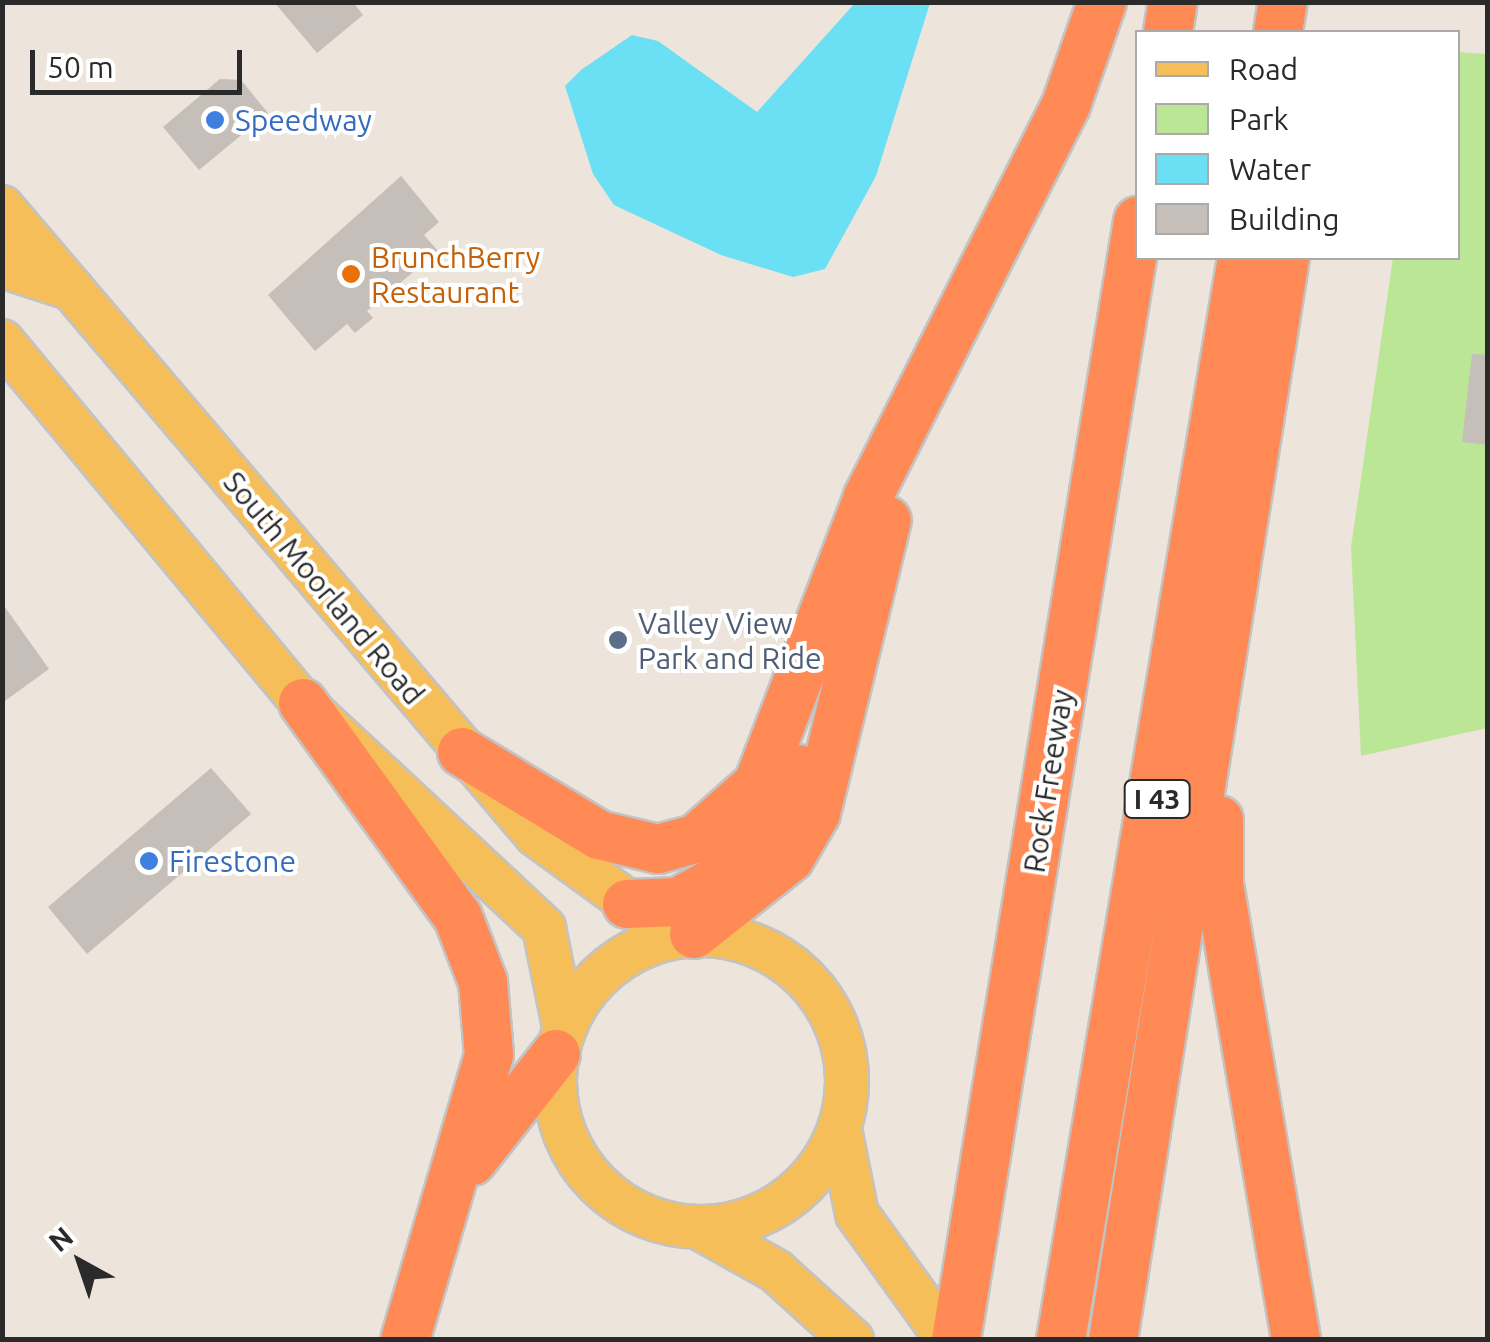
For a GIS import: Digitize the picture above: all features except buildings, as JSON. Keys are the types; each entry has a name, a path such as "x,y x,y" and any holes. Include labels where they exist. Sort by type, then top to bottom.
{"highway":[{"path":"462,752 599,835 658,849 696,839 758,784 868,497 912,421 1066,105 1102,2"},
{"path":"1168,30 1173,2"},
{"path":"1278,30 1283,2"},
{"path":"1309,30 1312,2"},
{"name":"Rock Freeway","path":"956,1340 1135,240"},
{"name":"I 43","path":"1061,1340 1242,260"},
{"path":"1113,1340 1285,260"},
{"path":"685,935 790,858 816,813 912,421"},
{"path":"627,904 678,902 731,868 772,824 880,550"},
{"path":"1221,654 1219,884 1296,1340"},
{"path":"303,703 458,917 483,982 489,1056 438,1214 405,1340"},
{"path":"438,1214 496,1123 560,1040"}],"main road":[{"name":"South Moorland Road","path":"2,207 536,835 627,904 685,935"},
{"path":"2,266 73,289"},
{"path":"2,341 303,703 544,928 560,1040 565,1138 587,1175 619,1204 700,1229 776,1270 852,1340"},
{"path":"560,1040 603,974 685,935 741,939 784,960 819,992 841,1035 848,1082 840,1129 819,1170 786,1202 700,1229"},
{"path":"840,1129 858,1214 948,1340"}],"green space":[{"path":"1460,52 1487,54 1487,728 1361,756 1351,547 1393,260 1460,260"}],"water":[{"path":"855,3 930,3 876,176 825,269 793,277 721,255 614,205 593,174 565,86 581,70 632,35 658,41 757,112"}],"place":[{"name":"Speedway","path":"215,120"},
{"name":"BrunchBerry Restaurant","path":"351,274"},
{"name":"Valley View Park and Ride","path":"618,640"},
{"name":"Firestone","path":"149,861"}]}
